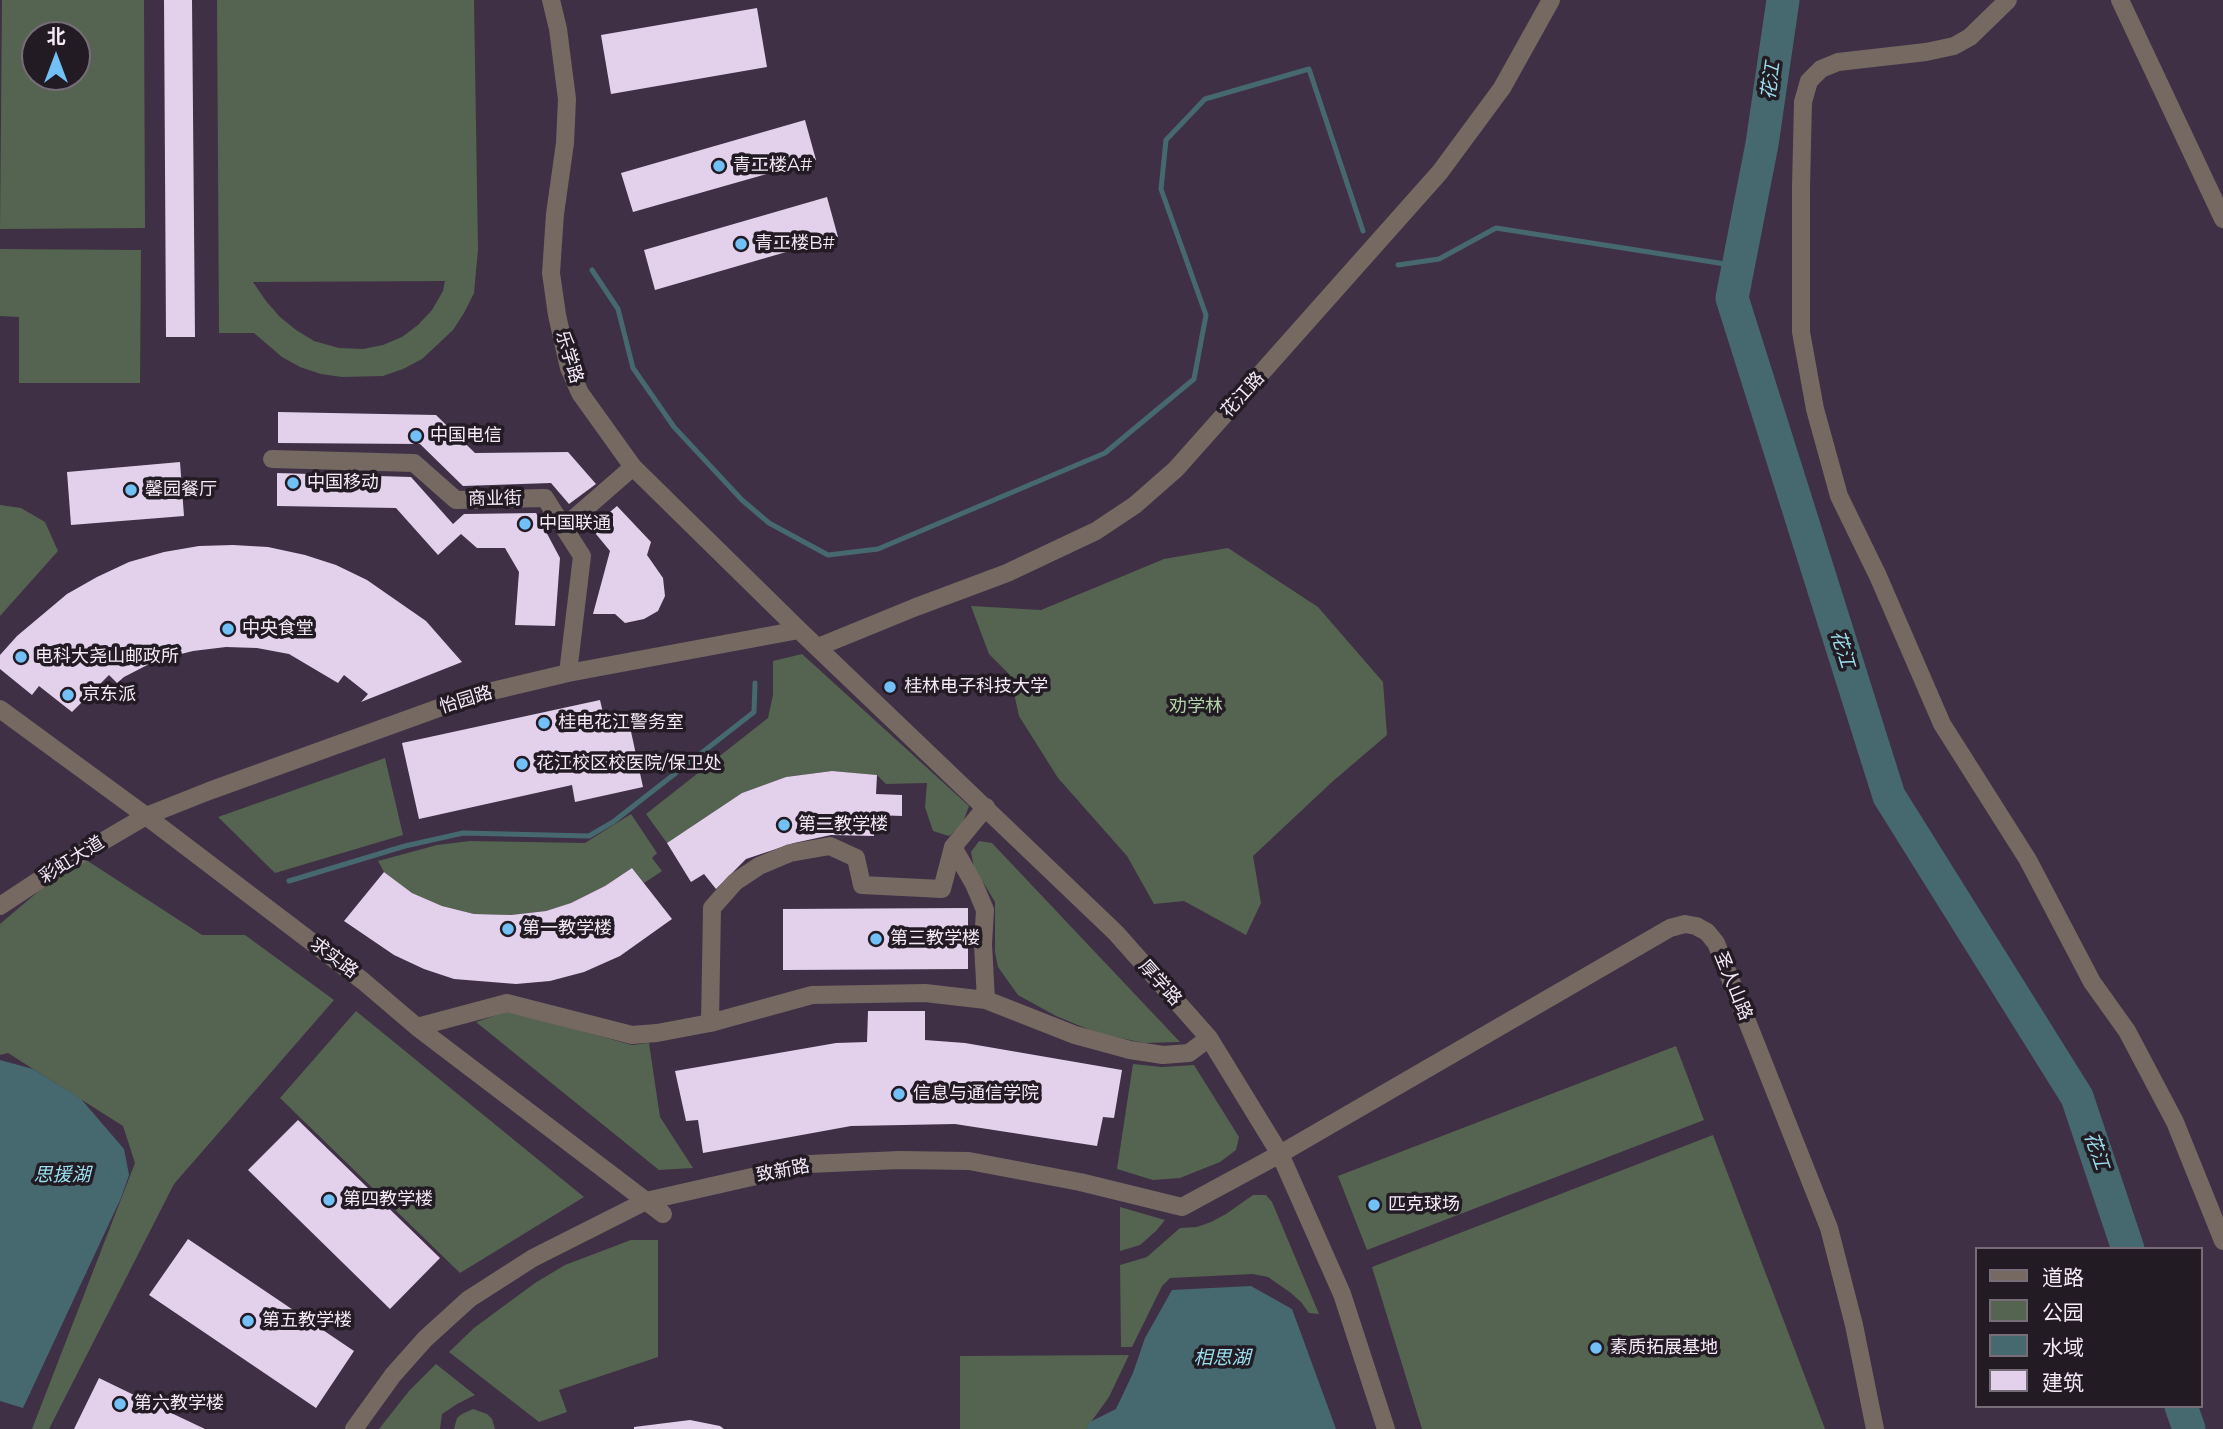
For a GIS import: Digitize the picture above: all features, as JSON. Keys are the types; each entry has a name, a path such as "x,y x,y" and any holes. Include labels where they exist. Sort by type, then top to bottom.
{"street":[{"name":"乐学路","path":"551,0 558,29 567,99 551,273 569,368 580,393 633,467 799,630"},
{"name":"花江路","path":"818,647 1007,573 1096,530 1145,496 1176,469 1440,172 1502,88 1551,0"},
{"path":"2008,0 1970,37 1954,46 1926,52 1838,62 1821,69 1809,81 1803,102 1801,332 1815,409 1839,496 1878,576 1942,724 2028,860 2092,982 2133,1042 2175,1122 2223,1241"},
{"path":"2120,0 2223,219"},
{"name":"商业街","path":"272,459 414,463 456,499 545,498 582,556 568,673"},
{"path":"564,527 633,467"},
{"name":"厚学路","path":"799,630 1116,933 1209,1038 1280,1154 1342,1293 1386,1429"},
{"name":"怡园路","path":"146,816 222,786 488,692 568,673 799,630"},
{"name":"求实路","path":"0,709 363,981 417,1027 663,1214"},
{"path":"710,1023 712,908 735,882 759,866 790,853 830,846 856,858 862,885 942,889 953,847 986,807"},
{"name":"彩虹大道","path":"0,906 59,867 146,816"},
{"path":"953,847 985,910 983,944 986,1000"},
{"name":"圣人山路","path":"1280,1154 1670,928 1685,924 1696,926 1707,932 1716,943 1829,1228 1854,1325 1875,1429"},
{"path":"417,1027 508,1003 632,1035 710,1023 812,995 925,993 986,1000 1075,1035 1163,1055 1189,1053 1209,1038"},
{"name":"致新路","path":"354,1429 401,1366 425,1339 469,1299 533,1258 646,1201 809,1164 899,1160 969,1161 1080,1182 1182,1207 1280,1154"}],"green space":[{"path":"2,0 144,0 145,228 0,229"},
{"path":"217,0 474,0 478,249 474,293 453,330 422,359 403,369 383,376 342,377 300,367 282,357 254,333 219,333","holes":["445,281 443,291 432,310 402,337 363,349 339,348 314,341 296,330 280,317 253,282"]},
{"path":"0,249 141,250 140,383 19,383 19,317 0,316"},
{"path":"0,505 21,508 45,522 58,551 0,616"},
{"name":"劝学林","path":"1228,548 1318,607 1383,682 1387,735 1253,856 1261,903 1246,935 1184,901 1154,904 1127,856 1058,778 1019,716 1010,675 989,654 971,606 1041,610 1164,559"},
{"path":"802,654 969,806 962,825 949,836 933,831 925,807 927,783 886,784 877,775 832,771 786,777 742,793 667,843 646,814 768,718 773,695 773,661"},
{"path":"385,758 403,835 275,873 218,817"},
{"path":"631,814 657,853 652,858 662,871 644,883 632,868 605,886 571,903 546,911 511,915 474,914 442,906 412,893 384,872 378,861 437,845 470,841 585,843"},
{"path":"979,841 992,843 1180,1042 1144,1043 1097,1033 1056,1016 1018,995 998,967 995,952 995,902 974,867 971,852"},
{"path":"80,856 202,935 245,935 334,1000 174,1184 49,1429 32,1429 135,1163 123,1126 8,1053 0,1055 0,924"},
{"path":"356,1011 584,1197 460,1273 280,1098"},
{"path":"508,1011 632,1045 649,1043 660,1117 693,1168 659,1170 476,1022"},
{"path":"1676,1046 1704,1120 1367,1250 1338,1176"},
{"path":"1133,1064 1162,1067 1194,1065 1239,1137 1236,1150 1220,1162 1180,1178 1153,1180 1117,1169"},
{"name":"素质拓展基地","path":"1713,1135 1825,1429 1422,1429 1372,1267"},
{"path":"1253,1195 1266,1195 1272,1202 1319,1314 1309,1313 1291,1293 1268,1277 1253,1274 1170,1278 1162,1286 1132,1347 1121,1347 1120,1265 1147,1257 1180,1228 1197,1227 1211,1222"},
{"path":"1120,1207 1165,1220 1140,1245 1120,1251"},
{"path":"631,1240 658,1240 658,1357 559,1390 567,1412 539,1422 449,1352 474,1328 535,1283 565,1265"},
{"path":"1129,1355 1109,1397 1086,1429 960,1429 960,1356"},
{"path":"436,1364 475,1395 442,1414 440,1429 379,1429 409,1391"},
{"path":"473,1409 487,1414 495,1429 454,1429 457,1418"}],"water":[{"name":"思援湖","path":"0,1060 33,1069 81,1099 124,1149 129,1175 121,1198 23,1408 0,1401"},
{"name":"相思湖","path":"1251,1286 1292,1309 1336,1429 1086,1429 1090,1422 1116,1409 1133,1373 1145,1338 1172,1290"}],"building":[{"path":"164,0 192,0 195,337 166,337"},
{"path":"757,8 767,67 611,94 601,35"},
{"name":"青工楼A#","path":"805,120 816,160 633,212 621,173"},
{"name":"青工楼B#","path":"827,197 838,237 655,290 644,250"},
{"path":"278,412 436,415 475,453 568,452 596,484 569,504 551,483 463,486 420,444 278,443"},
{"name":"馨园餐厅","path":"180,462 184,516 71,525 67,472"},
{"path":"277,473 411,477 453,524 464,514 536,513 560,558 555,626 515,625 519,572 505,548 477,548 461,534 438,555 396,508 277,506"},
{"path":"617,506 651,542 647,555 663,578 665,596 658,611 644,619 625,623 615,614 593,614 610,551 591,528"},
{"name":"中央食堂","path":"199,546 268,547 305,555 336,565 367,580 426,621 462,662 361,702 368,694 344,675 338,683 289,654 257,648 226,647 193,651 157,660 117,683 109,675 72,712 39,686 32,695 0,669 0,655 17,636 67,594 97,577 129,562 164,552"},
{"name":"花江校区校医院/保卫处","path":"600,700 604,717 627,713 643,787 575,802 572,785 419,819 402,743"},
{"name":"第二教学楼","path":"832,771 877,775 876,794 902,795 902,816 875,815 874,836 831,835 794,843 746,859 716,889 704,874 691,882 667,843 742,793 786,777"},
{"name":"第一教学楼","path":"632,868 672,919 620,956 584,972 550,981 516,984 454,979 394,955 344,921 384,872 412,893 442,906 474,914 511,915 546,911 571,903 605,886"},
{"name":"第三教学楼","path":"968,908 968,969 783,970 783,909"},
{"name":"信息与通信学院","path":"868,1011 925,1011 925,1040 965,1043 1122,1070 1114,1118 1103,1117 1097,1146 955,1124 851,1126 703,1153 698,1120 686,1121 675,1071 836,1043 867,1042"},
{"name":"第四教学楼","path":"298,1120 440,1258 390,1309 248,1170"},
{"name":"第五教学楼","path":"188,1239 354,1351 316,1408 149,1295"},
{"name":"第六教学楼","path":"99,1378 167,1411 205,1429 74,1429"},
{"path":"690,1420 724,1429 634,1429 634,1427"}],"waterway":[{"name":"花江","path":"1783,0 1762,144 1732,298 1889,796 2077,1097 2127,1247"},
{"path":"592,270 618,309 633,368 674,427 742,500 769,523 828,555 878,549 1105,453 1194,379 1206,315 1161,189 1166,140 1205,99 1309,69 1363,231"},
{"path":"1398,265 1439,259 1496,228 1738,266"},
{"path":"289,881 405,846 463,833 589,836 613,822 754,712 755,683"},
{"name":"花江","path":"2182,1408 2189,1429"}],"place":[{"name":"青工楼A#","path":"719,166"},
{"name":"青工楼B#","path":"741,244"},
{"name":"中国电信","path":"416,436"},
{"name":"中国移动","path":"293,483"},
{"name":"馨园餐厅","path":"131,490"},
{"name":"中国联通","path":"525,524"},
{"name":"中央食堂","path":"228,629"},
{"name":"电科大尧山邮政所","path":"21,657"},
{"name":"桂林电子科技大学","path":"890,687"},
{"name":"京东派","path":"68,695"},
{"name":"桂电花江警务室","path":"544,723"},
{"name":"花江校区校医院/保卫处","path":"522,764"},
{"name":"第二教学楼","path":"784,825"},
{"name":"第一教学楼","path":"508,929"},
{"name":"第三教学楼","path":"876,939"},
{"name":"信息与通信学院","path":"899,1094"},
{"name":"第四教学楼","path":"329,1200"},
{"name":"匹克球场","path":"1374,1205"},
{"name":"第五教学楼","path":"248,1321"},
{"name":"素质拓展基地","path":"1596,1348"},
{"name":"第六教学楼","path":"120,1404"}]}
